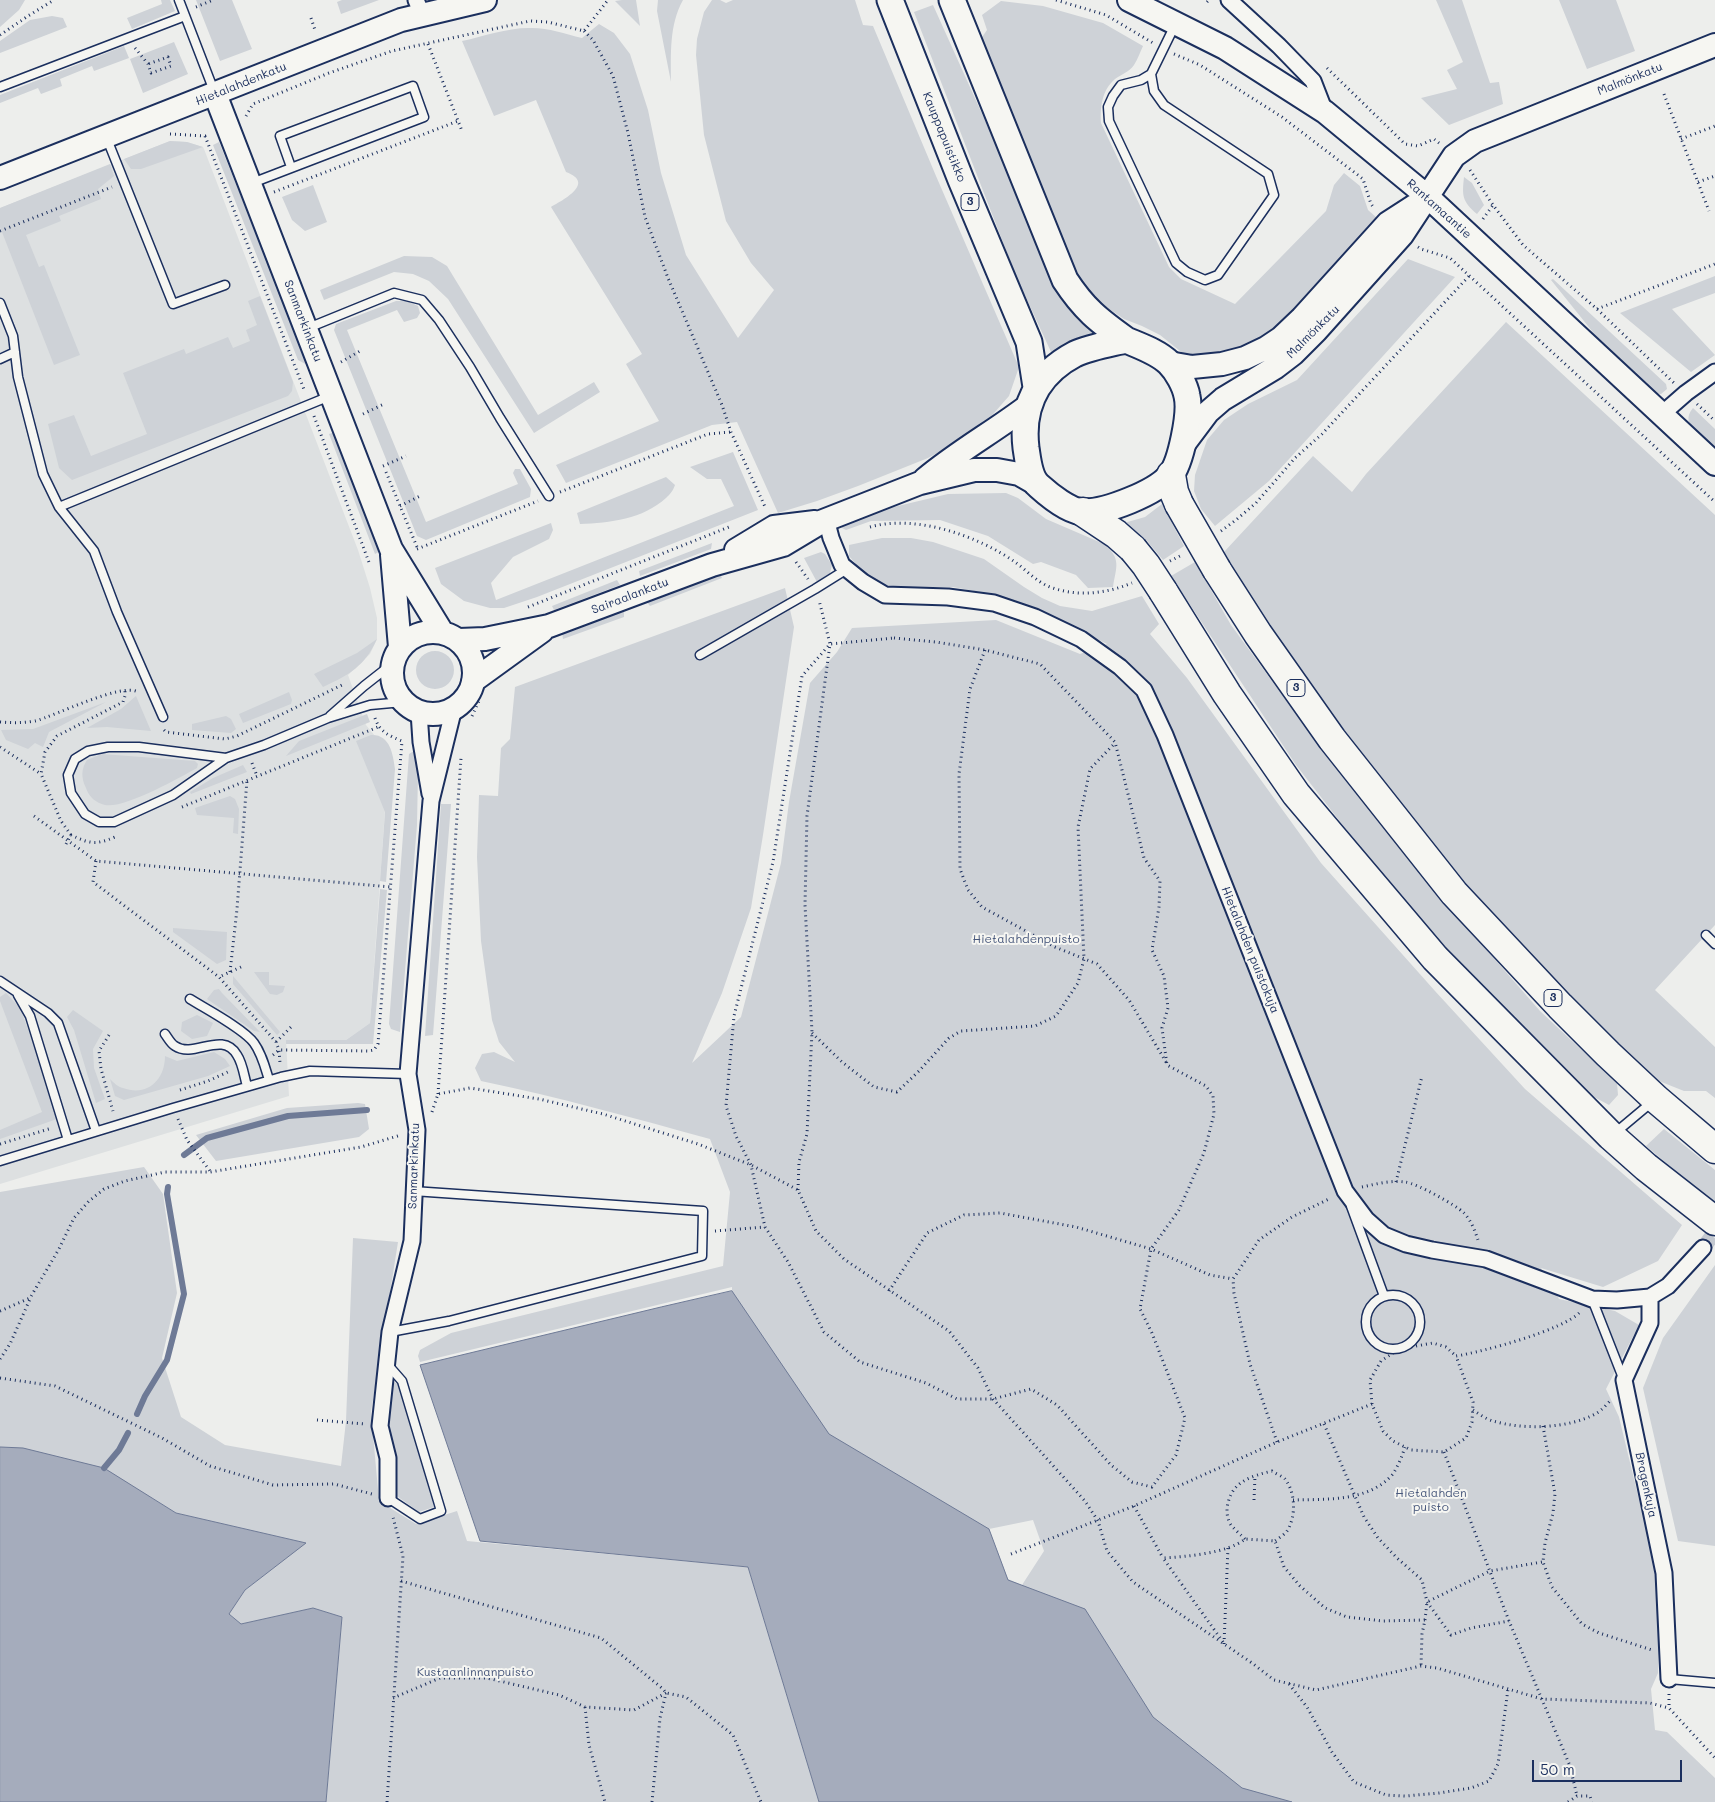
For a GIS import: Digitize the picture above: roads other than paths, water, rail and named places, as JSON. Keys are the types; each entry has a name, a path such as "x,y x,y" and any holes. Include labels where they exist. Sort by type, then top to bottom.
{"highway":[{"name":"3","path":"1171,475 1174,492 1179,504 1258,634 1332,739 1454,893 1560,1006 1656,1099 1715,1149"},
{"path":"1083,512 1116,534 1133,549 1146,565 1227,694 1296,794 1435,958 1612,1136 1646,1167 1715,1221"}],"main road":[{"name":"Kauppapuistikko","path":"894,9 961,180 1029,342 1032,396"},
{"path":"956,10 1066,280 1079,301 1099,321 1126,340 1147,348 1169,363 1181,380 1187,395 1189,412 1181,448 1171,475 1151,490 1118,506 1083,512 1068,507 1050,496 1033,482"},
{"path":"1032,396 1054,368 1076,354 1126,340"},
{"name":"3","path":"1032,396 1024,435 1033,482"}],"street":[{"name":"Hietalahdenkatu","path":"0,178 384,26 419,7 485,0"},
{"name":"Rantamaantie","path":"1128,0 1225,48 1325,112 1428,197 1715,464"},
{"path":"1229,0 1313,81 1325,112"},
{"name":"Malmönkatu","path":"1181,448 1208,412 1223,399 1276,367 1293,354 1316,331 1402,235 1454,156 1475,141 1715,45"},
{"name":"Sanmarkinkatu","path":"215,94 391,549 450,636"},
{"name":"Malmönkatu","path":"1169,363 1192,367 1222,364 1245,358 1266,348 1281,338 1302,318 1388,223 1428,197"},
{"path":"1662,414 1686,393 1715,372"},
{"name":"Sairaalankatu","path":"920,483 947,461 969,448 1032,396"},
{"name":"Sairaalankatu","path":"450,636 484,639 549,626 712,565 783,545 825,520 920,483 974,470 997,470 1019,474 1033,482"},
{"name":"Hietalahden puistokuja","path":"825,520 842,565 863,582 885,595 948,597 994,603 1035,617 1081,639 1120,667 1144,690 1165,735 1345,1191 1366,1219 1384,1235 1406,1244 1486,1259 1592,1299 1617,1300 1650,1297 1668,1286 1703,1248"},
{"name":"Sanmarkinkatu","path":"391,549 396,656"},
{"name":"Sairaalankatu","path":"473,681 549,626"},
{"path":"426,632 450,636 468,652 474,666 470,692 454,708 442,713 431,714 411,707 395,691 392,678 396,656 412,637 426,632"},
{"name":"Sanmarkinkatu","path":"411,707 421,742 431,801"},
{"name":"Sanmarkinkatu","path":"388,1498 388,1458 380,1426 390,1332 412,1241 417,1130 408,1074 431,801 454,708"},
{"path":"1624,1383 1650,1323 1650,1297"},
{"name":"Bragenkuja","path":"1624,1383 1664,1573 1669,1679"}],"lane":[{"path":"179,0 215,94"},
{"path":"0,87 185,16"},
{"path":"1151,74 1154,91 1164,105 1268,174 1274,195 1218,275 1205,280 1187,272 1176,263 1108,121 1108,107 1113,96 1121,85 1141,80 1151,74 1176,23"},
{"path":"250,184 424,117 413,86 280,136 292,167"},
{"path":"106,137 173,304 225,285"},
{"path":"306,328 394,293 422,300 439,320 470,367 549,496"},
{"path":"0,303 13,336 18,377 43,474 59,507 94,551 116,612 164,717"},
{"path":"0,359 15,352"},
{"path":"59,507 332,395"},
{"path":"700,655 847,569"},
{"path":"328,718 396,656"},
{"path":"226,758 139,747 108,747 88,751 75,759 68,775 71,793 85,814 99,822 114,822 173,795 226,758 264,745 328,718 370,705 411,707"},
{"path":"1706,935 1715,944"},
{"path":"0,981 48,1013 58,1023 96,1131"},
{"path":"15,991 30,1016 68,1140"},
{"path":"190,999 247,1035 255,1044 269,1080"},
{"path":"165,1034 175,1046 188,1051 217,1043 231,1048 237,1055 247,1086"},
{"path":"0,1161 281,1077 310,1071 408,1074"},
{"path":"1612,1136 1656,1099"},
{"path":"390,1332 449,1321 702,1256 703,1211 413,1191"},
{"path":"1345,1191 1384,1296"},
{"path":"1399,1295 1412,1302 1420,1315 1420,1329 1412,1342 1399,1349 1387,1349 1376,1344 1368,1335 1365,1323 1367,1312 1374,1302 1384,1296 1399,1295"},
{"path":"1592,1299 1624,1383"},
{"path":"387,1364 402,1381 441,1511 420,1519 388,1498"},
{"path":"1669,1679 1715,1683"}],"water":[{"path":"732,1291 829,1434 989,1529 1008,1580 1085,1609 1153,1717 1242,1788 1292,1802 819,1802 748,1567 480,1541 420,1365"},
{"path":"0,1447 23,1448 104,1468 176,1513 306,1543 245,1590 229,1614 241,1624 313,1608 342,1617 326,1802 0,1802"}],"waterway":[{"path":"184,1155 207,1138 288,1116 367,1110"},
{"path":"137,1414 145,1396 167,1360 184,1294 167,1194 168,1187"},
{"path":"104,1468 119,1450 128,1433"}],"tunnel":[{"path":"1703,1248 1715,1232"}],"park label":[{"name":"Hietalahdenpuisto","path":"1026,939"},
{"name":"Hietalahden puisto","path":"1431,1500"},
{"name":"Kustaanlinnanpuisto","path":"475,1672"}]}
